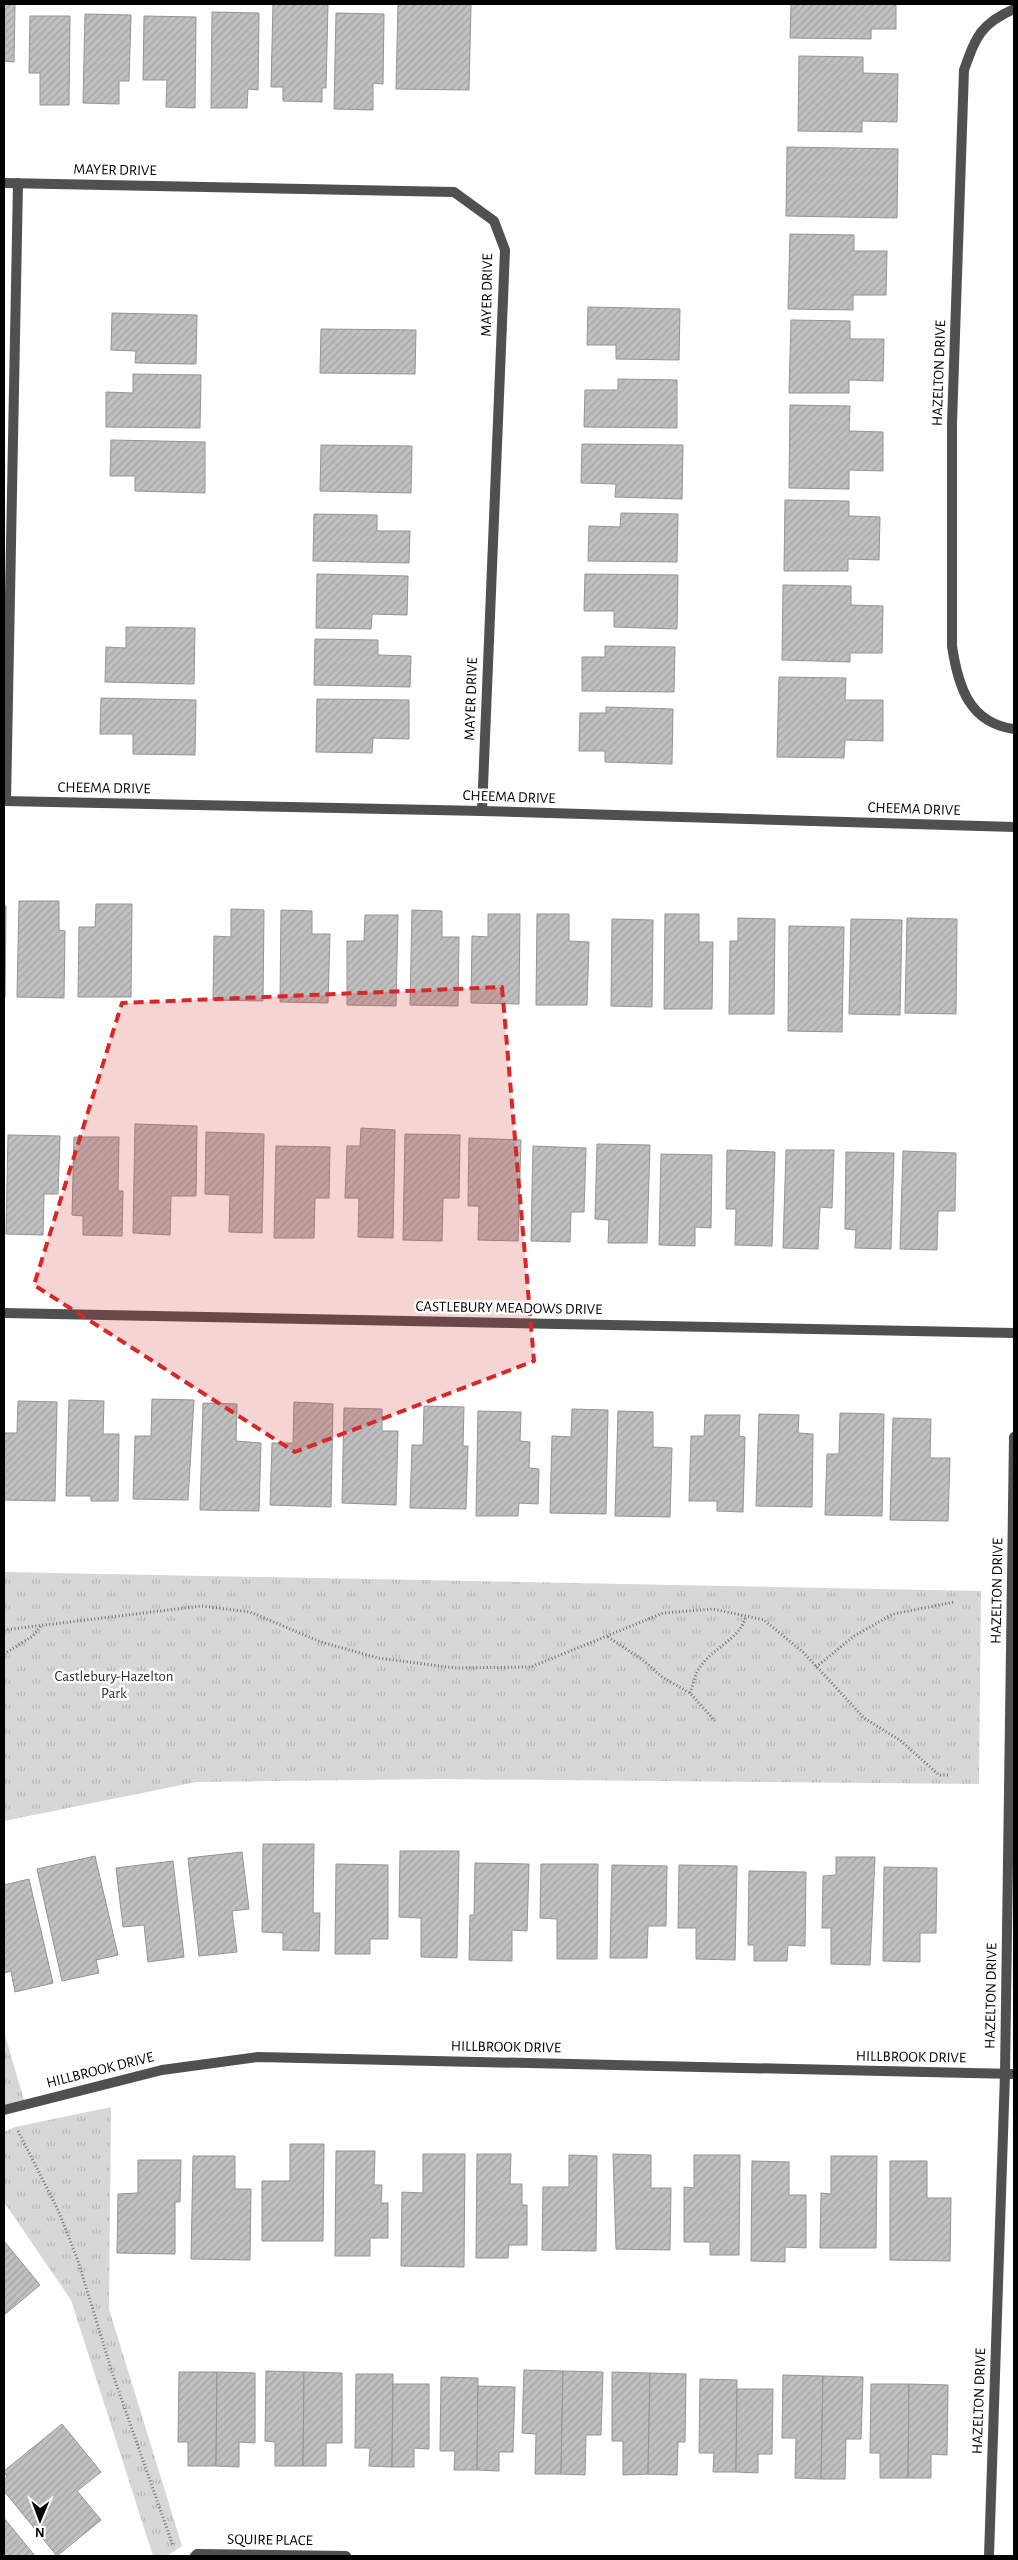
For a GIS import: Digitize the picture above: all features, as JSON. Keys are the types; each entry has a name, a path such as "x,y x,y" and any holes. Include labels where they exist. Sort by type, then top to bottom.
{"street":[{"name":"HAZELTON DRIVE","path":"1014,10 998,16 976,36 964,70 952,423 952,646 957,676 976,713 1000,727 1014,729"},
{"name":"MAYER DRIVE","path":"4,183 454,192 494,221 505,250 482,811"},
{"path":"5,801 18,183"},
{"name":"CHEEMA DRIVE","path":"5,801 482,811 1014,827"},
{"name":"CASTLEBURY MEADOWS DRIVE","path":"4,1313 1014,1333"},
{"name":"HAZELTON DRIVE","path":"989,2556 1010,2074 1014,1436"},
{"name":"HILLBROOK DRIVE","path":"7,2109 162,2070 258,2057 1010,2074"},
{"name":"SQUIRE PLACE","path":"195,2556 197,2554 346,2556"}],"path":[{"path":"816,1667 854,1636 893,1614 954,1602"},
{"path":"4,1630 201,1606 250,1612 321,1642 378,1658 455,1668 531,1667 663,1613 713,1609 764,1620 816,1667 864,1718 901,1741 939,1775 950,1775"},
{"path":"690,1693 698,1670 721,1645 744,1627 746,1616"},
{"path":"4,1654 33,1636 41,1626"},
{"path":"608,1637 643,1660 662,1677 690,1693 715,1721"},
{"path":"7,2109 20,2140 58,2210 78,2261 109,2363 173,2547"}],"highlighted area":[{"path":"502,987 534,1361 295,1452 34,1285 122,1003"}],"green space":[{"name":"Castlebury-Hazelton Park","path":"4,1572 981,1591 979,1784 441,1779 196,1782 4,1821"},
{"path":"4,2032 24,2100 4,2105"},
{"path":"111,2107 109,2309 182,2546 167,2556 153,2556 71,2300 4,2202 4,2132 15,2127"}],"building":[{"path":"4,4 15,4 14,62 4,61"},
{"path":"273,4 328,4 326,88 322,88 322,102 283,101 283,87 271,87"},
{"path":"398,4 471,4 469,90 396,89"},
{"path":"791,4 896,4 896,29 871,29 871,39 790,38"},
{"path":"212,12 259,13 258,90 248,89 247,108 211,108"},
{"path":"336,13 384,14 383,84 373,83 373,110 334,109"},
{"path":"85,14 131,15 129,81 119,81 119,104 83,103"},
{"path":"30,16 70,16 69,105 40,105 40,73 29,73"},
{"path":"144,16 196,17 195,108 166,107 167,80 143,80"},
{"path":"799,56 863,57 863,73 898,74 897,122 862,121 862,132 798,131"},
{"path":"787,147 898,149 897,218 786,216"},
{"path":"790,234 854,235 854,251 887,251 886,295 853,295 853,310 788,309"},
{"path":"588,307 680,309 679,360 616,359 616,345 587,345"},
{"path":"112,313 197,315 196,364 135,363 136,351 111,350"},
{"path":"791,320 850,321 850,339 884,339 883,381 849,380 849,393 789,393"},
{"path":"321,329 416,330 415,374 320,373"},
{"path":"133,374 201,375 200,428 106,427 106,392 133,393"},
{"path":"618,379 677,380 677,428 584,427 585,390 618,390"},
{"path":"790,405 850,406 849,431 883,432 883,471 849,470 849,489 789,488"},
{"path":"111,440 205,442 205,493 135,491 135,476 110,476"},
{"path":"582,444 683,445 682,499 615,497 616,484 581,483"},
{"path":"321,445 412,446 411,493 320,491"},
{"path":"785,500 849,501 849,516 880,517 879,560 848,559 848,571 784,571"},
{"path":"621,513 678,514 677,562 588,561 589,526 620,527"},
{"path":"314,514 377,515 377,531 410,531 409,563 313,561"},
{"path":"317,574 408,576 407,615 372,614 371,629 316,628"},
{"path":"585,574 678,575 677,629 614,627 614,611 584,611"},
{"path":"783,585 851,586 851,605 883,606 882,653 850,653 850,662 782,660"},
{"path":"126,627 195,628 194,684 105,682 106,647 126,648"},
{"path":"315,639 378,640 378,655 411,656 410,687 314,685"},
{"path":"605,646 675,647 674,692 582,691 582,657 605,657"},
{"path":"779,677 846,678 845,700 883,700 883,741 845,740 844,758 777,757"},
{"path":"101,698 196,700 195,755 133,754 133,734 100,734"},
{"path":"317,699 409,700 409,739 373,738 372,753 316,752"},
{"path":"606,707 673,709 672,764 605,762 605,751 579,751 580,713 606,713"},
{"path":"19,901 59,901 59,930 65,931 64,998 17,997"},
{"path":"96,904 132,904 131,997 78,997 79,927 95,927"},
{"path":"4,906 6,906 5,998 4,998"},
{"path":"231,909 264,910 263,1001 213,1000 214,936 231,937"},
{"path":"281,910 312,911 312,934 330,934 328,1003 280,1002"},
{"path":"412,910 442,911 442,937 459,937 458,1006 410,1005"},
{"path":"488,914 520,914 519,1004 471,1003 472,936 488,937"},
{"path":"537,914 569,914 569,941 589,942 587,1005 536,1005"},
{"path":"665,914 699,914 699,942 713,942 712,1009 664,1009"},
{"path":"365,915 398,915 396,1006 347,1005 347,941 364,941"},
{"path":"738,918 775,919 774,1014 729,1014 730,941 738,941"},
{"path":"907,918 957,919 956,1014 905,1013"},
{"path":"612,919 653,920 652,1007 611,1006"},
{"path":"851,919 902,920 900,1015 849,1014"},
{"path":"789,926 844,927 842,1032 788,1031"},
{"path":"135,1124 197,1126 196,1196 171,1196 170,1235 133,1233"},
{"path":"361,1128 395,1130 393,1238 358,1237 359,1198 345,1198 347,1146 360,1146"},
{"path":"206,1132 264,1134 262,1233 229,1232 230,1195 205,1194"},
{"path":"405,1134 460,1135 459,1198 443,1198 442,1241 403,1240"},
{"path":"8,1135 60,1136 58,1194 44,1194 43,1235 6,1234"},
{"path":"74,1137 119,1137 118,1191 123,1191 122,1236 83,1235 83,1216 72,1215"},
{"path":"469,1138 521,1140 518,1241 478,1240 479,1206 468,1206"},
{"path":"597,1144 650,1145 647,1243 608,1243 609,1220 595,1219"},
{"path":"276,1146 330,1147 329,1198 315,1198 314,1238 274,1238"},
{"path":"533,1146 586,1148 584,1212 571,1212 570,1242 531,1241"},
{"path":"727,1150 775,1152 772,1246 735,1245 736,1209 726,1209"},
{"path":"786,1150 834,1150 832,1208 820,1207 818,1249 783,1248"},
{"path":"903,1151 956,1153 955,1211 938,1211 937,1250 900,1249"},
{"path":"846,1152 894,1153 891,1249 855,1248 856,1230 845,1229"},
{"path":"661,1154 712,1155 711,1228 695,1227 695,1246 659,1245"},
{"path":"152,1399 194,1400 188,1500 133,1499 135,1436 151,1436"},
{"path":"69,1400 104,1401 103,1434 119,1434 118,1501 91,1501 91,1496 66,1496"},
{"path":"18,1401 57,1402 55,1501 4,1500 4,1433 17,1433"},
{"path":"294,1402 333,1404 331,1507 270,1505 272,1443 293,1443"},
{"path":"203,1403 237,1404 236,1441 261,1443 259,1511 200,1510"},
{"path":"424,1406 464,1407 463,1446 468,1446 466,1509 410,1508 412,1445 423,1445"},
{"path":"344,1408 382,1409 382,1431 398,1431 396,1505 342,1503"},
{"path":"572,1409 608,1410 606,1514 550,1513 552,1436 571,1437"},
{"path":"478,1411 521,1412 520,1441 530,1442 529,1468 539,1469 538,1504 519,1503 518,1516 476,1516"},
{"path":"618,1411 653,1412 653,1447 672,1448 670,1517 615,1516"},
{"path":"840,1413 884,1414 882,1516 825,1515 827,1454 839,1454"},
{"path":"759,1414 799,1415 798,1433 813,1434 812,1507 756,1506"},
{"path":"705,1415 740,1415 739,1436 745,1437 743,1512 717,1511 717,1501 689,1501 691,1436 704,1436"},
{"path":"893,1418 931,1419 930,1458 950,1458 948,1521 890,1520"},
{"path":"263,1844 314,1844 313,1913 320,1913 319,1951 283,1950 283,1933 262,1932"},
{"path":"400,1851 459,1851 457,1958 421,1957 421,1918 399,1917"},
{"path":"242,1852 249,1909 232,1911 237,1952 199,1956 188,1858"},
{"path":"95,1856 118,1955 96,1960 99,1973 62,1981 37,1869"},
{"path":"836,1857 875,1857 870,1965 831,1964 831,1928 822,1928 823,1876 836,1875"},
{"path":"173,1861 184,1957 148,1962 144,1925 123,1927 116,1868"},
{"path":"475,1863 529,1864 527,1931 512,1930 512,1961 469,1960 470,1915 474,1915"},
{"path":"336,1864 388,1865 388,1939 370,1939 370,1954 335,1954"},
{"path":"541,1864 598,1864 597,1959 557,1959 557,1919 540,1918"},
{"path":"612,1865 667,1866 666,1926 648,1926 647,1958 610,1958"},
{"path":"679,1865 737,1866 735,1960 696,1959 696,1928 678,1928"},
{"path":"884,1867 937,1868 936,1933 920,1933 920,1962 883,1961"},
{"path":"749,1871 806,1872 805,1946 788,1945 787,1961 754,1961 754,1945 748,1945"},
{"path":"29,1879 53,1983 15,1992 11,1971 4,1973 4,1885"},
{"path":"290,2144 324,2144 323,2241 262,2241 262,2181 290,2181"},
{"path":"336,2151 375,2151 374,2185 382,2185 381,2203 388,2203 388,2238 370,2238 370,2256 335,2256"},
{"path":"423,2154 465,2154 464,2267 401,2266 402,2192 423,2193"},
{"path":"477,2154 511,2154 510,2184 522,2184 522,2205 527,2205 527,2245 509,2245 508,2258 476,2258"},
{"path":"613,2154 651,2155 651,2188 671,2188 670,2250 616,2249"},
{"path":"569,2155 597,2156 596,2251 542,2250 543,2187 569,2187"},
{"path":"694,2155 740,2155 739,2255 710,2255 710,2242 684,2242 684,2187 694,2188"},
{"path":"193,2156 235,2156 235,2189 251,2189 250,2260 191,2259"},
{"path":"831,2156 877,2156 876,2248 820,2248 821,2193 831,2194"},
{"path":"138,2160 181,2160 180,2202 175,2202 175,2254 117,2253 118,2194 138,2193"},
{"path":"752,2161 789,2162 789,2195 806,2195 806,2248 785,2247 785,2262 751,2261"},
{"path":"890,2161 927,2161 927,2198 951,2198 950,2261 890,2260"},
{"path":"4,2241 40,2285 4,2315"},
{"path":"524,2370 563,2371 561,2474 535,2474 536,2434 522,2433"},
{"path":"266,2371 304,2372 303,2466 275,2466 275,2442 265,2441"},
{"path":"563,2371 603,2372 601,2435 586,2435 585,2475 561,2474"},
{"path":"179,2372 217,2372 216,2466 188,2466 188,2442 178,2442"},
{"path":"217,2372 255,2373 255,2443 239,2442 239,2467 216,2466"},
{"path":"304,2372 342,2373 342,2443 326,2443 326,2466 303,2466"},
{"path":"612,2372 650,2373 648,2474 623,2475 623,2441 612,2441"},
{"path":"650,2373 686,2374 685,2442 678,2442 677,2475 648,2474"},
{"path":"356,2374 393,2374 392,2467 369,2466 370,2448 355,2448"},
{"path":"783,2375 823,2376 821,2479 795,2478 796,2438 782,2438"},
{"path":"823,2376 863,2377 861,2439 846,2439 845,2479 821,2479"},
{"path":"441,2377 478,2378 477,2470 454,2470 455,2451 440,2451"},
{"path":"700,2379 737,2380 736,2472 713,2472 714,2453 699,2453"},
{"path":"393,2384 429,2384 429,2449 414,2448 414,2467 392,2467"},
{"path":"871,2384 909,2384 908,2478 880,2478 880,2453 870,2453"},
{"path":"909,2384 948,2385 947,2455 931,2454 931,2478 908,2478"},
{"path":"478,2386 515,2387 513,2452 499,2452 499,2471 477,2470"},
{"path":"737,2389 773,2389 772,2454 758,2454 758,2473 736,2472"},
{"path":"62,2424 101,2472 77,2491 101,2520 57,2556 4,2491 4,2480 7,2477 4,2471"},
{"path":"4,2518 35,2556 4,2556"}]}
